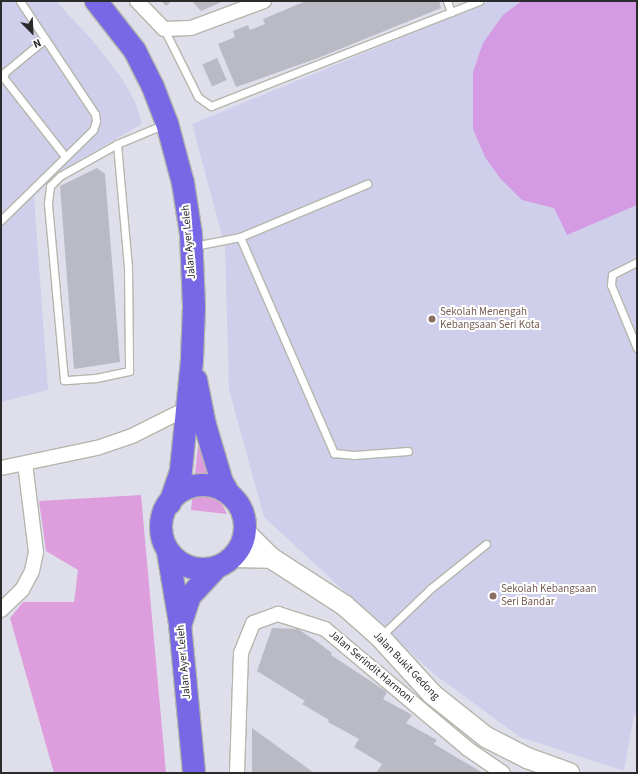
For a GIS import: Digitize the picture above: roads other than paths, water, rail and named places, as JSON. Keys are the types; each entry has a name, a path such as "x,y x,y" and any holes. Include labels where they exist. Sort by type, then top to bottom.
{"main road":[{"name":"Jalan Ayer Leleh","path":"96,1 135,51 153,87 167,123 183,183 192,246 192,360 181,471 170,503"},
{"path":"180,624 190,596 241,546 245,532 245,518 239,504 229,494 222,482 204,425 192,360"},
{"path":"224,562 192,567 168,552 162,527 164,514 170,503 179,493 191,487 204,485 217,487 229,494"},
{"name":"Jalan Ayer Leleh","path":"168,552 180,624 194,773"}],"street":[{"path":"137,1 164,29 191,28 245,4 264,1"},
{"path":"1,468 97,448 134,435 186,409"},
{"path":"1,610 22,590 32,571 36,552 25,464"},
{"name":"Jalan Bukit Gedong","path":"245,532 271,558 344,605 380,637 432,694 486,737 527,758 569,773"},
{"path":"224,562 271,558"},
{"name":"Jalan Serindit Harmoni","path":"238,773 241,653 253,623 278,614 325,628 468,749 503,773"}],"lane":[{"path":"1,220 64,155 93,130 96,121 95,114 20,1"},
{"path":"447,1 451,12"},
{"path":"164,29 198,98 211,106 479,1"},
{"path":"45,39 5,72 3,77 64,155"},
{"path":"117,144 128,267 129,371 95,378 64,380 48,203 50,186 60,176 117,144 167,123"},
{"path":"192,246 240,238 367,184"},
{"path":"240,238 334,452 354,455 408,451"},
{"path":"637,262 612,275 611,285 637,348"},
{"path":"380,637 430,589 486,544"}],"place":[{"name":"Sekolah Menengah Kebangsaan Seri Kota","path":"432,319"},
{"name":"Sekolah Kebangsaan Seri Bandar","path":"493,596"}]}
